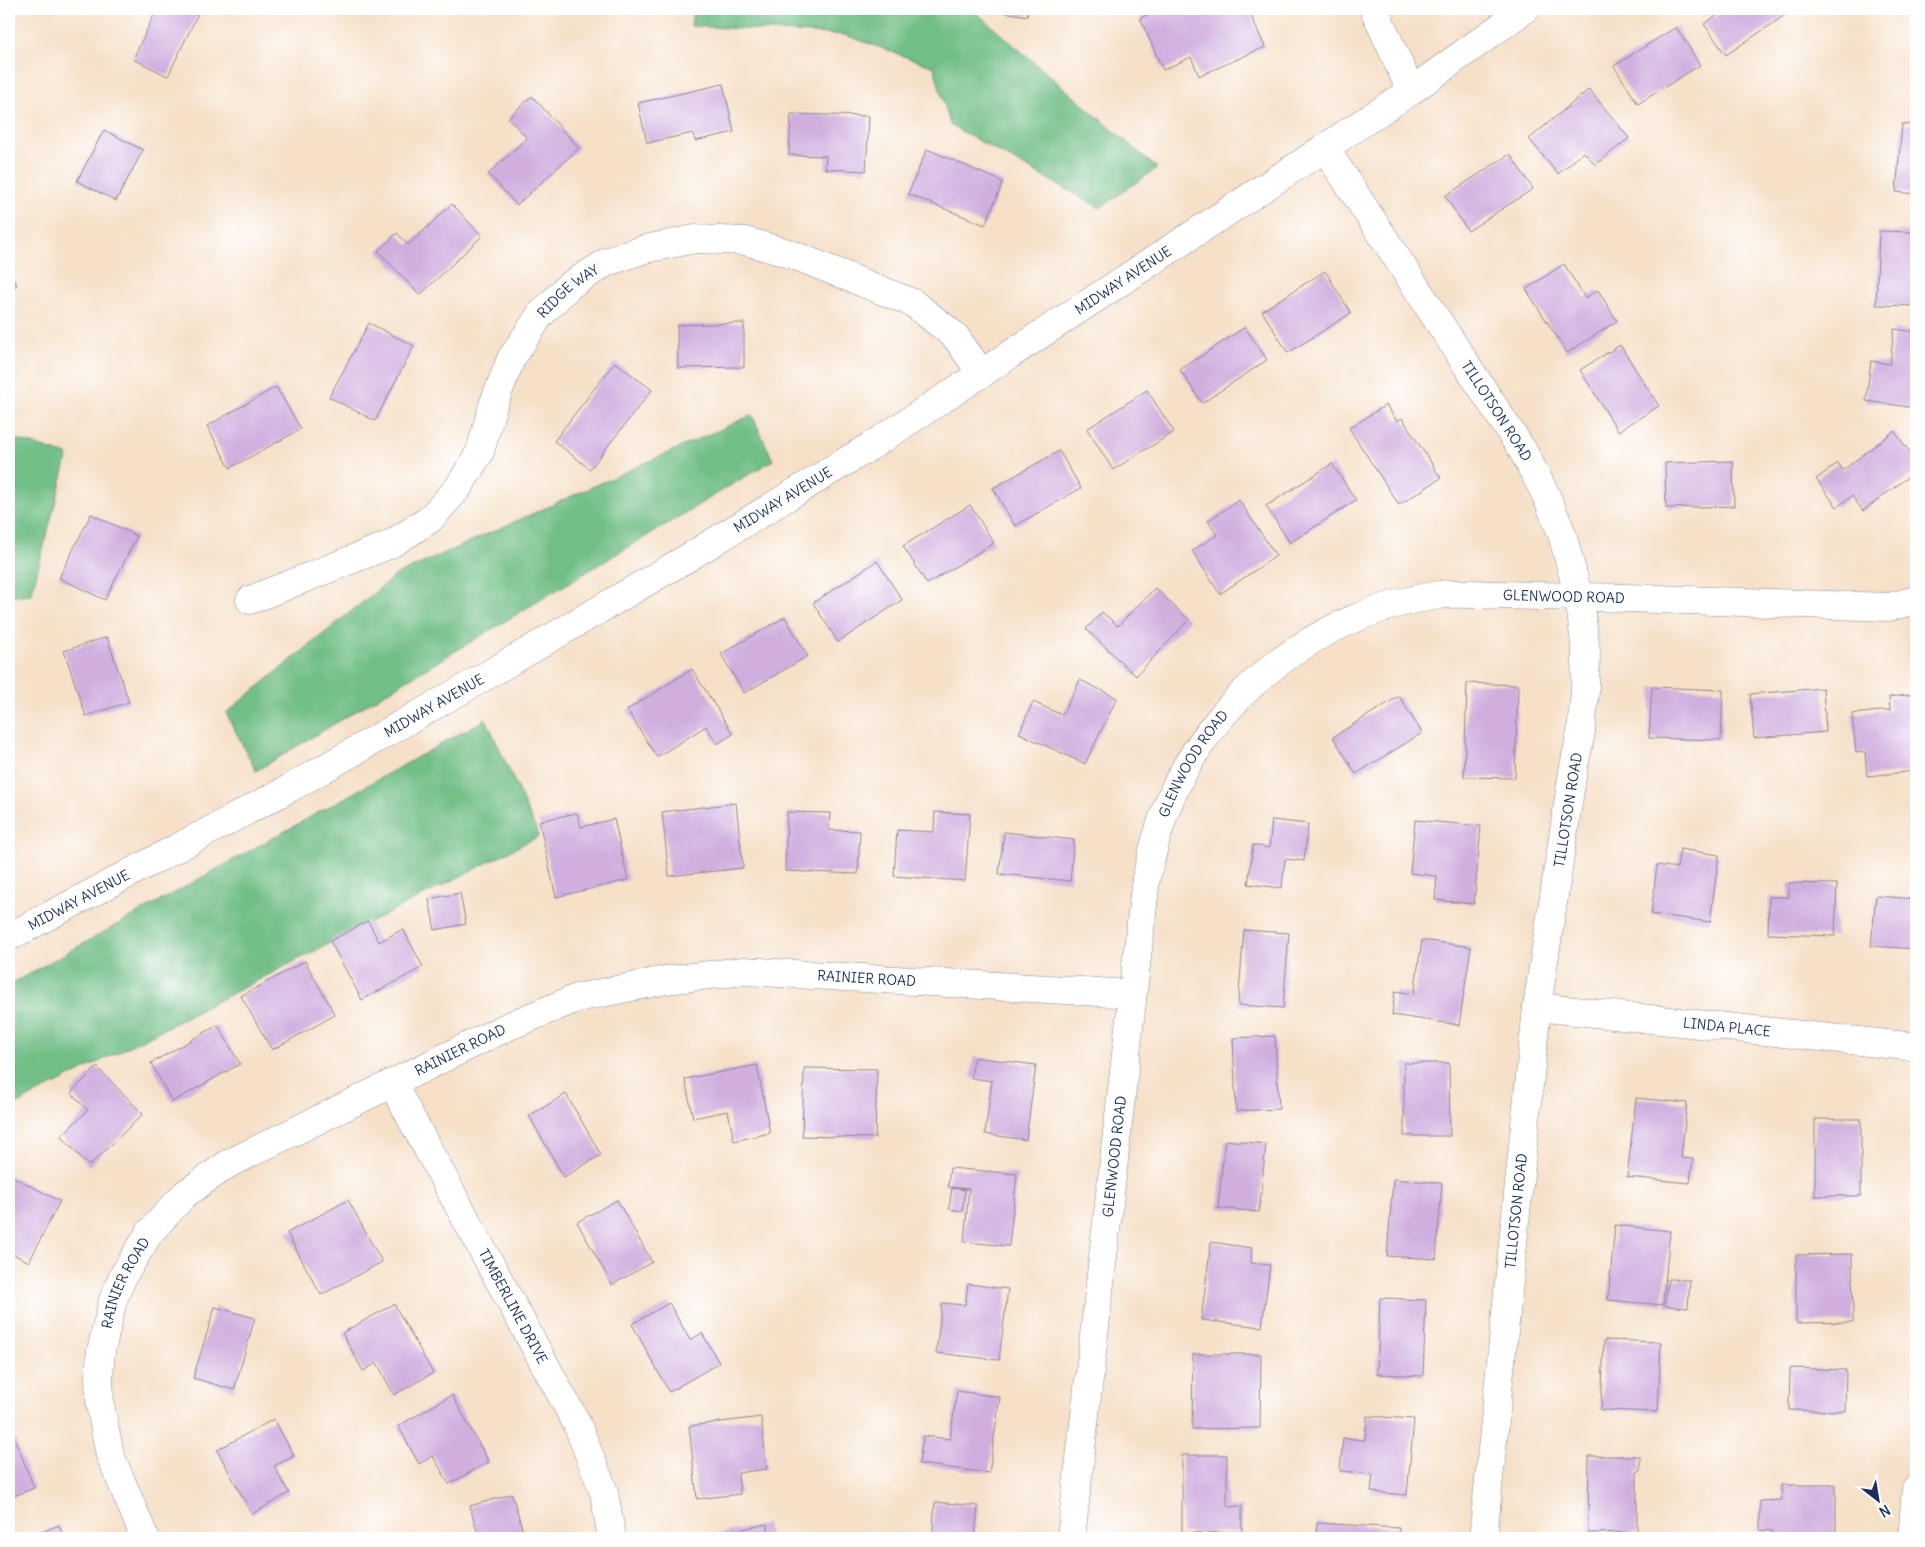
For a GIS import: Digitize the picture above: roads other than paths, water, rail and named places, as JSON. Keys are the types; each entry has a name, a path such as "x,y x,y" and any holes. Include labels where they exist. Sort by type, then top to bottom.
{"street":[{"path":"1374,9 1411,91"},
{"name":"MIDWAY AVENUE","path":"9,937 290,788 472,684 747,522 982,374 1325,148 1411,91 1525,9"},
{"name":"TILLOTSON ROAD","path":"1325,148 1523,451 1546,494 1562,534 1579,597 1586,652 1581,732 1573,771 1537,1007 1483,1538"},
{"name":"RIDGE WAY","path":"250,600 391,544 429,520 458,488 480,452 493,405 510,359 540,315 569,286 607,262 645,249 695,239 745,241 791,254 913,303 955,336 982,374"},
{"name":"GLENWOOD ROAD","path":"1071,1538 1146,878 1154,842 1182,774 1223,714 1248,688 1291,654 1338,626 1371,612 1406,601 1442,594 1889,607 1916,600"},
{"name":"RAINIER ROAD","path":"145,1538 110,1455 100,1404 99,1377 101,1351 113,1300 123,1276 150,1232 185,1194 228,1164 509,1026 576,998 666,980 744,971 1132,994"},
{"name":"LINDA PLACE","path":"1537,1007 1916,1047"},
{"name":"TIMBERLINE DRIVE","path":"392,1084 577,1424 604,1492 612,1538"},
{"path":"1912,1538 1916,1489"}]}
